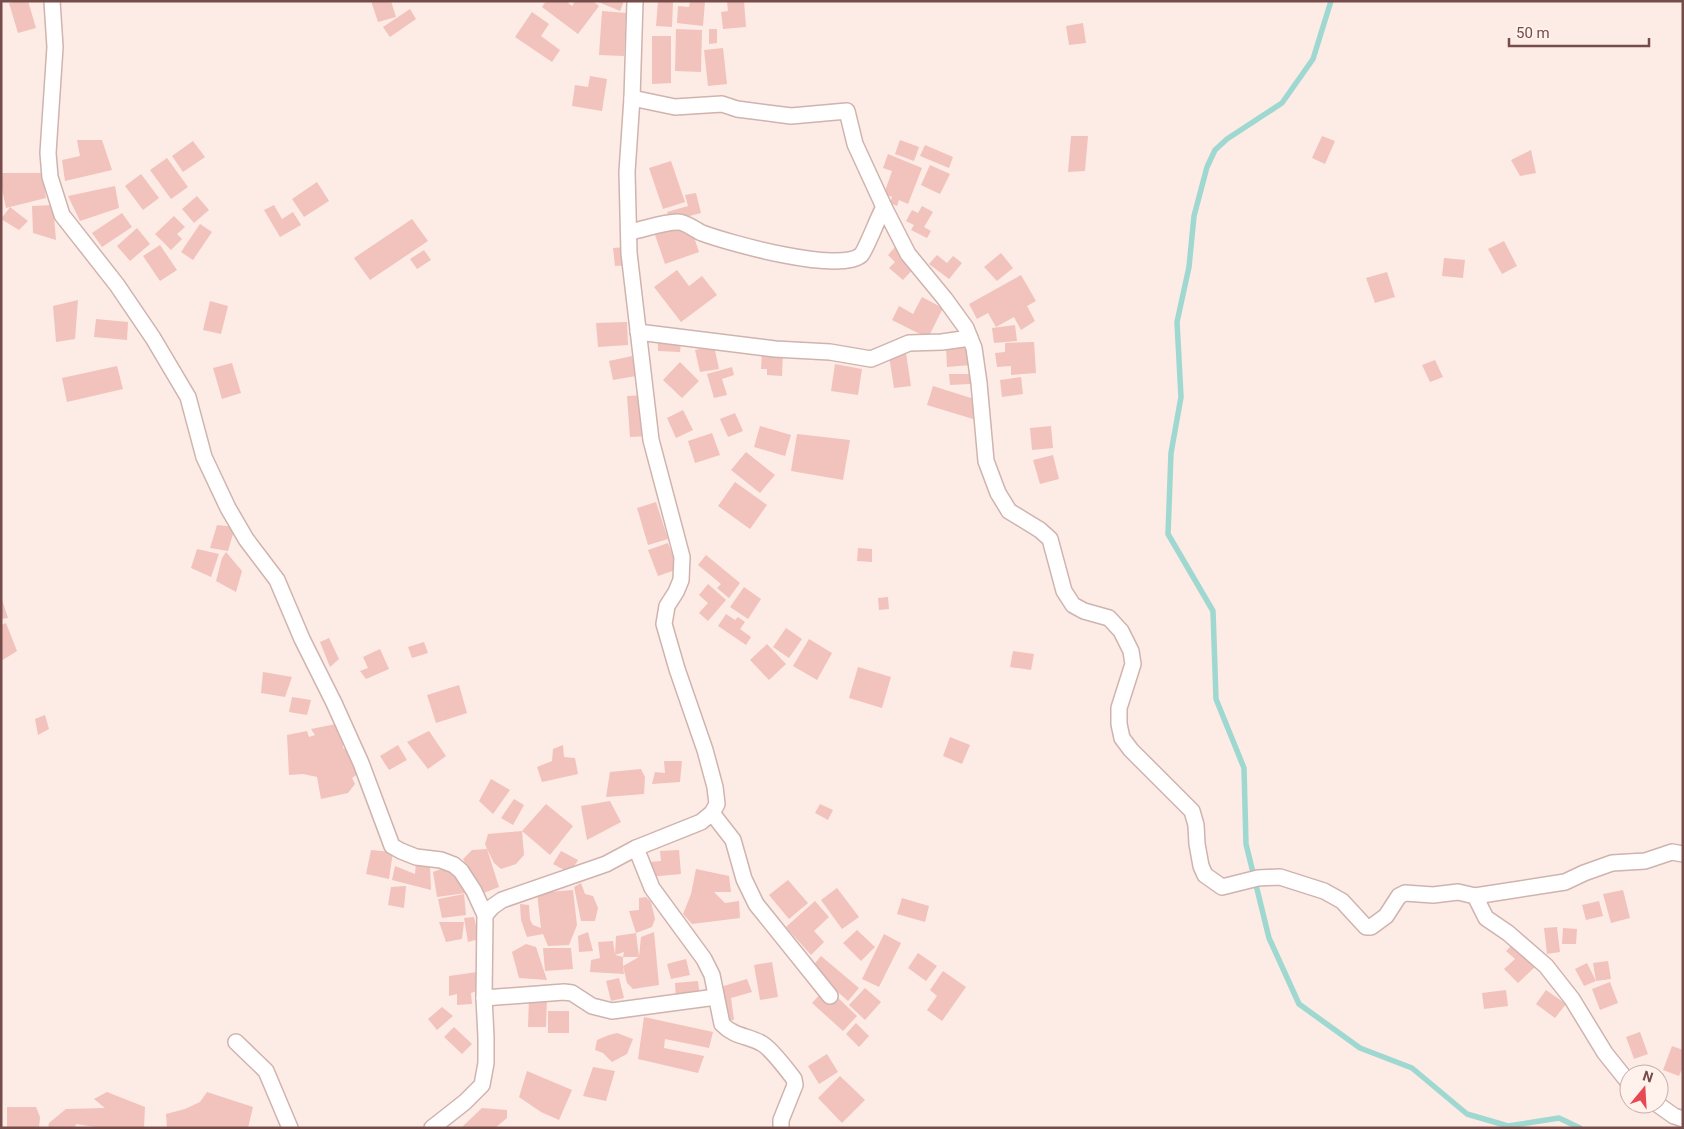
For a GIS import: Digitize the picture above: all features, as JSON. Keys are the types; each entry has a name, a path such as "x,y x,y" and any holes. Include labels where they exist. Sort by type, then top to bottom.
{"street":[{"path":"52,1 55,47 48,153 50,177 62,215 117,285 153,338 188,397 204,458 232,516 246,539 277,580 302,639 362,763 392,846 416,857 441,860 454,864 474,891 485,915 484,998 486,1063 482,1085 465,1102 432,1128"},
{"path":"485,915 502,900 606,864 636,848 701,822 712,813 717,804 716,787 664,624 668,606 680,580 682,557 679,539 651,440 629,253 630,232 627,172 632,98 634,1"},
{"path":"632,98 675,107 722,104 737,109 791,116 847,111 856,144 884,207 908,254 966,328 974,348 986,462 998,493 1010,511 1040,530 1050,539 1064,591 1073,606 1109,618 1121,630 1131,651 1133,664 1120,708 1119,724 1122,738 1131,750 1192,810 1196,825 1198,851 1205,875 1222,887 1258,878 1280,878 1324,891 1342,901 1366,927 1371,927 1386,916 1398,896 1405,893 1433,895 1458,892 1475,896 1565,882 1612,863 1645,861 1672,852 1683,854"},
{"path":"630,232 680,221 701,232 769,251 813,260 844,260 856,258 863,254 884,207"},
{"path":"638,332 775,349 830,352 871,359 909,343 942,342 970,338"},
{"path":"712,813 733,840 744,879 756,904 830,996"},
{"path":"636,848 652,888 704,959 712,974 722,1024 727,1030 763,1044 794,1079 795,1085 781,1120 781,1128"},
{"path":"1475,896 1486,918 1508,933 1546,966 1572,999 1605,1053 1619,1070"},
{"path":"484,998 564,992 572,993 592,1006 612,1011 716,997"},
{"path":"236,1042 266,1071 290,1128"},
{"path":"1669,1112 1683,1119"}],"building":[{"path":"28,1 36,28 18,33 9,3"},
{"path":"371,1 391,1 396,17 378,22"},
{"path":"546,1 566,1 572,6 575,1 593,1 599,6 578,34 542,7"},
{"path":"596,1 624,1 620,11"},
{"path":"658,1 673,1 672,27 656,26"},
{"path":"690,1 705,1 703,26 677,23 678,6 689,7"},
{"path":"727,1 744,1 746,27 723,29 721,12 728,11"},
{"path":"410,9 416,19 390,37 383,27"},
{"path":"602,11 626,13 624,56 599,55"},
{"path":"532,12 549,24 541,36 560,50 552,62 515,37"},
{"path":"1083,23 1086,43 1069,45 1066,26"},
{"path":"676,29 702,30 701,72 675,71"},
{"path":"709,29 717,29 717,43 709,44"},
{"path":"652,36 671,36 671,83 652,84"},
{"path":"723,48 727,84 708,86 704,50"},
{"path":"590,76 607,79 602,111 572,106 575,85 588,87"},
{"path":"1071,136 1088,136 1085,171 1068,172"},
{"path":"1322,136 1335,141 1325,164 1312,158"},
{"path":"77,140 102,140 112,170 65,181 62,160 80,156"},
{"path":"900,140 919,147 914,161 895,154"},
{"path":"193,141 205,157 183,172 172,156"},
{"path":"925,145 953,157 949,168 920,156"},
{"path":"1531,150 1536,173 1520,176 1511,160"},
{"path":"888,154 922,168 908,204 899,200 897,206 890,203 892,197 884,194 892,171 883,168"},
{"path":"167,158 188,187 171,199 150,170"},
{"path":"671,161 685,202 663,209 649,168"},
{"path":"930,165 950,174 940,194 921,185"},
{"path":"1,173 42,173 46,198 6,208 1,184"},
{"path":"141,174 159,198 143,210 125,186"},
{"path":"317,182 329,201 304,217 292,199"},
{"path":"115,186 119,208 80,221 68,196"},
{"path":"696,193 701,213 670,221 667,212 688,206 685,195"},
{"path":"197,196 209,210 194,223 182,209"},
{"path":"53,205 56,240 33,233 32,206"},
{"path":"274,205 282,219 293,212 301,225 280,237 264,210"},
{"path":"922,206 933,212 924,227 931,231 927,238 911,230 914,225 906,221 912,210 918,213"},
{"path":"10,207 28,221 19,230 1,219"},
{"path":"122,213 132,227 102,247 92,233"},
{"path":"174,216 185,227 177,234 182,239 171,250 155,234"},
{"path":"412,219 428,241 370,280 354,258"},
{"path":"681,222 691,228 699,252 665,264 654,232"},
{"path":"200,224 212,232 193,260 181,252"},
{"path":"137,228 150,244 130,261 117,246"},
{"path":"1504,241 1517,266 1502,274 1488,249"},
{"path":"160,245 177,270 160,281 143,256"},
{"path":"628,247 629,265 615,266 613,248"},
{"path":"895,247 916,266 903,280 889,268 895,262 888,255"},
{"path":"424,250 431,260 417,269 410,259"},
{"path":"1001,253 1013,268 997,281 984,267"},
{"path":"937,255 947,263 953,256 962,263 949,279 929,264"},
{"path":"1444,258 1465,260 1463,278 1442,276"},
{"path":"677,270 689,286 702,276 717,295 681,322 654,287"},
{"path":"1387,272 1395,297 1375,303 1366,278"},
{"path":"1021,275 1036,301 1027,306 1035,321 1021,330 1014,317 996,327 988,313 977,319 969,304"},
{"path":"922,297 943,308 928,338 892,320 899,306 913,314"},
{"path":"78,300 75,339 56,342 53,306"},
{"path":"210,301 228,306 221,334 203,330"},
{"path":"96,319 128,322 127,340 94,337"},
{"path":"627,322 628,345 598,347 596,323"},
{"path":"1015,325 1017,341 994,343 992,328"},
{"path":"658,340 681,342 680,352 658,351"},
{"path":"1034,342 1036,373 1011,375 1011,366 997,367 995,353 1005,352 1005,343"},
{"path":"969,345 971,365 947,367 946,347"},
{"path":"714,346 719,369 700,372 695,350"},
{"path":"762,351 783,352 782,376 767,375 767,369 761,369"},
{"path":"906,353 911,386 894,388 889,356"},
{"path":"632,356 636,376 613,380 609,361"},
{"path":"1435,360 1443,377 1430,382 1422,365"},
{"path":"680,362 699,381 682,398 663,380"},
{"path":"232,363 241,393 222,399 213,368"},
{"path":"835,364 862,369 858,395 831,391"},
{"path":"117,366 123,389 67,402 62,378"},
{"path":"732,367 734,375 722,379 727,395 714,398 707,374"},
{"path":"949,374 970,374 970,384 950,385"},
{"path":"1021,377 1023,394 1002,397 1000,380"},
{"path":"933,386 974,399 973,419 927,405"},
{"path":"646,395 649,436 630,437 627,396"},
{"path":"683,410 693,430 676,438 667,418"},
{"path":"735,413 743,431 728,437 720,419"},
{"path":"760,426 791,435 785,456 754,447"},
{"path":"1051,426 1053,448 1032,450 1030,428"},
{"path":"712,433 720,455 695,463 688,441"},
{"path":"797,434 850,440 843,480 791,471"},
{"path":"746,452 775,475 760,493 731,470"},
{"path":"1053,455 1059,479 1040,484 1033,460"},
{"path":"735,482 767,505 750,529 718,506"},
{"path":"656,502 668,539 648,545 637,508"},
{"path":"217,525 235,527 228,551 210,548"},
{"path":"668,543 678,569 658,576 648,550"},
{"path":"858,548 872,549 872,562 857,561"},
{"path":"197,549 219,554 211,577 191,568"},
{"path":"226,552 242,571 236,592 216,581 222,558"},
{"path":"706,555 740,583 729,598 717,588 721,584 698,565"},
{"path":"708,584 726,600 708,621 699,613 708,603 699,595"},
{"path":"744,587 761,599 748,619 730,607"},
{"path":"888,597 889,609 879,610 878,598"},
{"path":"2,600 8,618 1,619"},
{"path":"726,614 735,620 738,617 745,622 740,629 751,637 746,645 718,626"},
{"path":"6,623 17,651 1,661 1,625"},
{"path":"786,628 802,639 789,658 773,647"},
{"path":"329,638 339,659 330,667 320,642"},
{"path":"809,639 832,653 817,680 793,666"},
{"path":"424,642 428,653 412,658 408,647"},
{"path":"767,644 786,664 769,680 750,660"},
{"path":"380,649 389,669 366,679 360,671 368,668 363,657"},
{"path":"1013,651 1034,654 1031,670 1010,667"},
{"path":"858,667 891,677 882,708 849,698"},
{"path":"263,672 292,677 285,697 261,693"},
{"path":"459,685 467,713 436,723 427,695"},
{"path":"292,697 311,700 307,715 289,712"},
{"path":"45,715 49,729 38,735 35,719"},
{"path":"336,724 343,742 343,748 352,753 359,773 352,778 355,784 348,793 321,799 317,777 303,774 289,775 287,735 307,731 309,737 315,735 311,729"},
{"path":"429,731 446,756 428,769 407,742"},
{"path":"950,737 970,745 962,764 943,756"},
{"path":"398,745 407,760 389,770 380,756"},
{"path":"563,745 564,757 575,758 578,774 542,782 537,767 552,761 553,749"},
{"path":"664,761 682,761 680,782 652,784 655,772 665,773"},
{"path":"641,769 645,777 644,794 606,797 610,772"},
{"path":"491,779 510,790 493,814 479,801"},
{"path":"514,799 524,805 513,825 501,818"},
{"path":"610,801 621,822 587,840 581,806"},
{"path":"546,804 573,826 550,855 522,831"},
{"path":"820,804 833,810 828,820 815,813"},
{"path":"522,831 524,855 516,864 501,869 494,863 485,844 488,834"},
{"path":"487,849 499,887 481,894 463,859 472,850"},
{"path":"371,850 393,852 389,879 366,874"},
{"path":"679,850 681,874 649,877 648,862 661,861 660,851"},
{"path":"561,851 578,860 570,873 553,864"},
{"path":"416,862 430,866 431,890 392,880 395,866 415,874"},
{"path":"441,869 458,871 466,893 437,897 433,872"},
{"path":"696,869 729,876 731,892 714,892 725,903 739,901 740,918 692,924 683,914 691,894"},
{"path":"788,880 808,903 789,919 769,895"},
{"path":"581,883 585,894 593,896 598,908 595,921 581,921 574,887"},
{"path":"406,886 404,908 388,905 391,887"},
{"path":"837,888 859,917 842,929 821,900"},
{"path":"573,890 577,925 569,945 548,946 543,934 527,937 521,920 520,904 529,905 530,920 533,925 541,928 537,893"},
{"path":"1623,890 1630,918 1611,923 1603,894"},
{"path":"464,894 466,915 442,918 438,899"},
{"path":"646,897 651,902 655,919 652,927 636,933 629,911 639,910 639,898"},
{"path":"902,898 929,906 925,922 897,914"},
{"path":"815,901 829,917 814,931 824,942 811,955 786,927"},
{"path":"1599,901 1603,916 1586,920 1582,905"},
{"path":"474,917 479,939 468,942 464,918"},
{"path":"439,922 464,922 462,939 446,942"},
{"path":"1557,927 1560,952 1547,954 1544,928"},
{"path":"1563,928 1577,929 1576,944 1562,944"},
{"path":"857,930 875,947 861,961 843,943"},
{"path":"588,932 593,951 579,952 578,936"},
{"path":"654,932 659,985 633,989 627,983 623,966 639,957 641,937"},
{"path":"636,933 639,957 623,957 624,952 615,955 616,936"},
{"path":"884,934 901,943 879,987 862,979"},
{"path":"613,941 615,955 623,957 624,974 590,972 591,960 600,958 598,942"},
{"path":"526,944 536,947 547,980 519,978 512,952"},
{"path":"1513,944 1535,967 1518,983 1504,969 1515,959 1506,951"},
{"path":"543,948 571,948 573,969 545,971"},
{"path":"918,953 937,966 926,981 908,968"},
{"path":"821,956 859,988 848,1001 811,968"},
{"path":"686,959 690,975 671,979 667,964"},
{"path":"1608,961 1611,979 1596,981 1593,963"},
{"path":"772,962 778,997 760,1000 754,965"},
{"path":"1587,963 1596,981 1584,986 1575,969"},
{"path":"943,971 966,987 942,1021 927,1010 937,996 930,990"},
{"path":"477,972 477,991 471,993 472,1004 457,1005 457,994 449,996 449,976"},
{"path":"619,978 624,998 611,1001 606,981"},
{"path":"747,979 752,992 731,998 734,1020 725,1020 717,988"},
{"path":"698,981 700,997 676,999 675,983"},
{"path":"1610,982 1618,1003 1600,1010 1592,989"},
{"path":"865,988 881,1002 865,1020 849,1005"},
{"path":"1506,990 1508,1006 1484,1009 1482,993"},
{"path":"1546,990 1566,1004 1555,1018 1536,1004"},
{"path":"822,992 836,996 857,1016 843,1031 812,1003"},
{"path":"529,998 547,998 546,1027 528,1027"},
{"path":"442,1007 453,1016 437,1030 428,1019"},
{"path":"548,1011 569,1011 569,1033 548,1033"},
{"path":"644,1017 713,1032 709,1048 665,1039 664,1048 704,1056 698,1073 638,1059"},
{"path":"856,1023 869,1036 859,1047 846,1034"},
{"path":"454,1027 472,1044 462,1054 444,1037"},
{"path":"1640,1032 1648,1054 1634,1059 1626,1037"},
{"path":"617,1033 633,1039 627,1054 612,1062 603,1053 595,1050 597,1040"},
{"path":"1672,1046 1683,1050 1683,1067 1679,1076 1669,1072 1669,1064 1665,1064"},
{"path":"827,1054 838,1072 819,1084 808,1066"},
{"path":"593,1067 615,1071 606,1101 583,1096"},
{"path":"527,1071 572,1090 559,1120 541,1112 519,1097"},
{"path":"840,1076 865,1100 842,1123 818,1098"},
{"path":"107,1092 145,1107 144,1128 102,1128 76,1124 75,1128 48,1128 49,1123 66,1109 105,1108 94,1099"},
{"path":"207,1092 253,1107 248,1128 167,1128 166,1114 185,1109 200,1102"},
{"path":"7,1107 36,1107 40,1117 39,1128 7,1128"},
{"path":"482,1108 507,1110 507,1118 495,1128 461,1128"}],"waterway":[{"path":"1331,1 1313,59 1282,103 1227,139 1215,150 1207,167 1194,216 1189,267 1177,322 1181,397 1171,453 1168,534 1213,611 1216,699 1244,768 1246,844 1269,938 1299,1004 1360,1048 1412,1068 1467,1114 1508,1126 1559,1118 1580,1128"}]}
